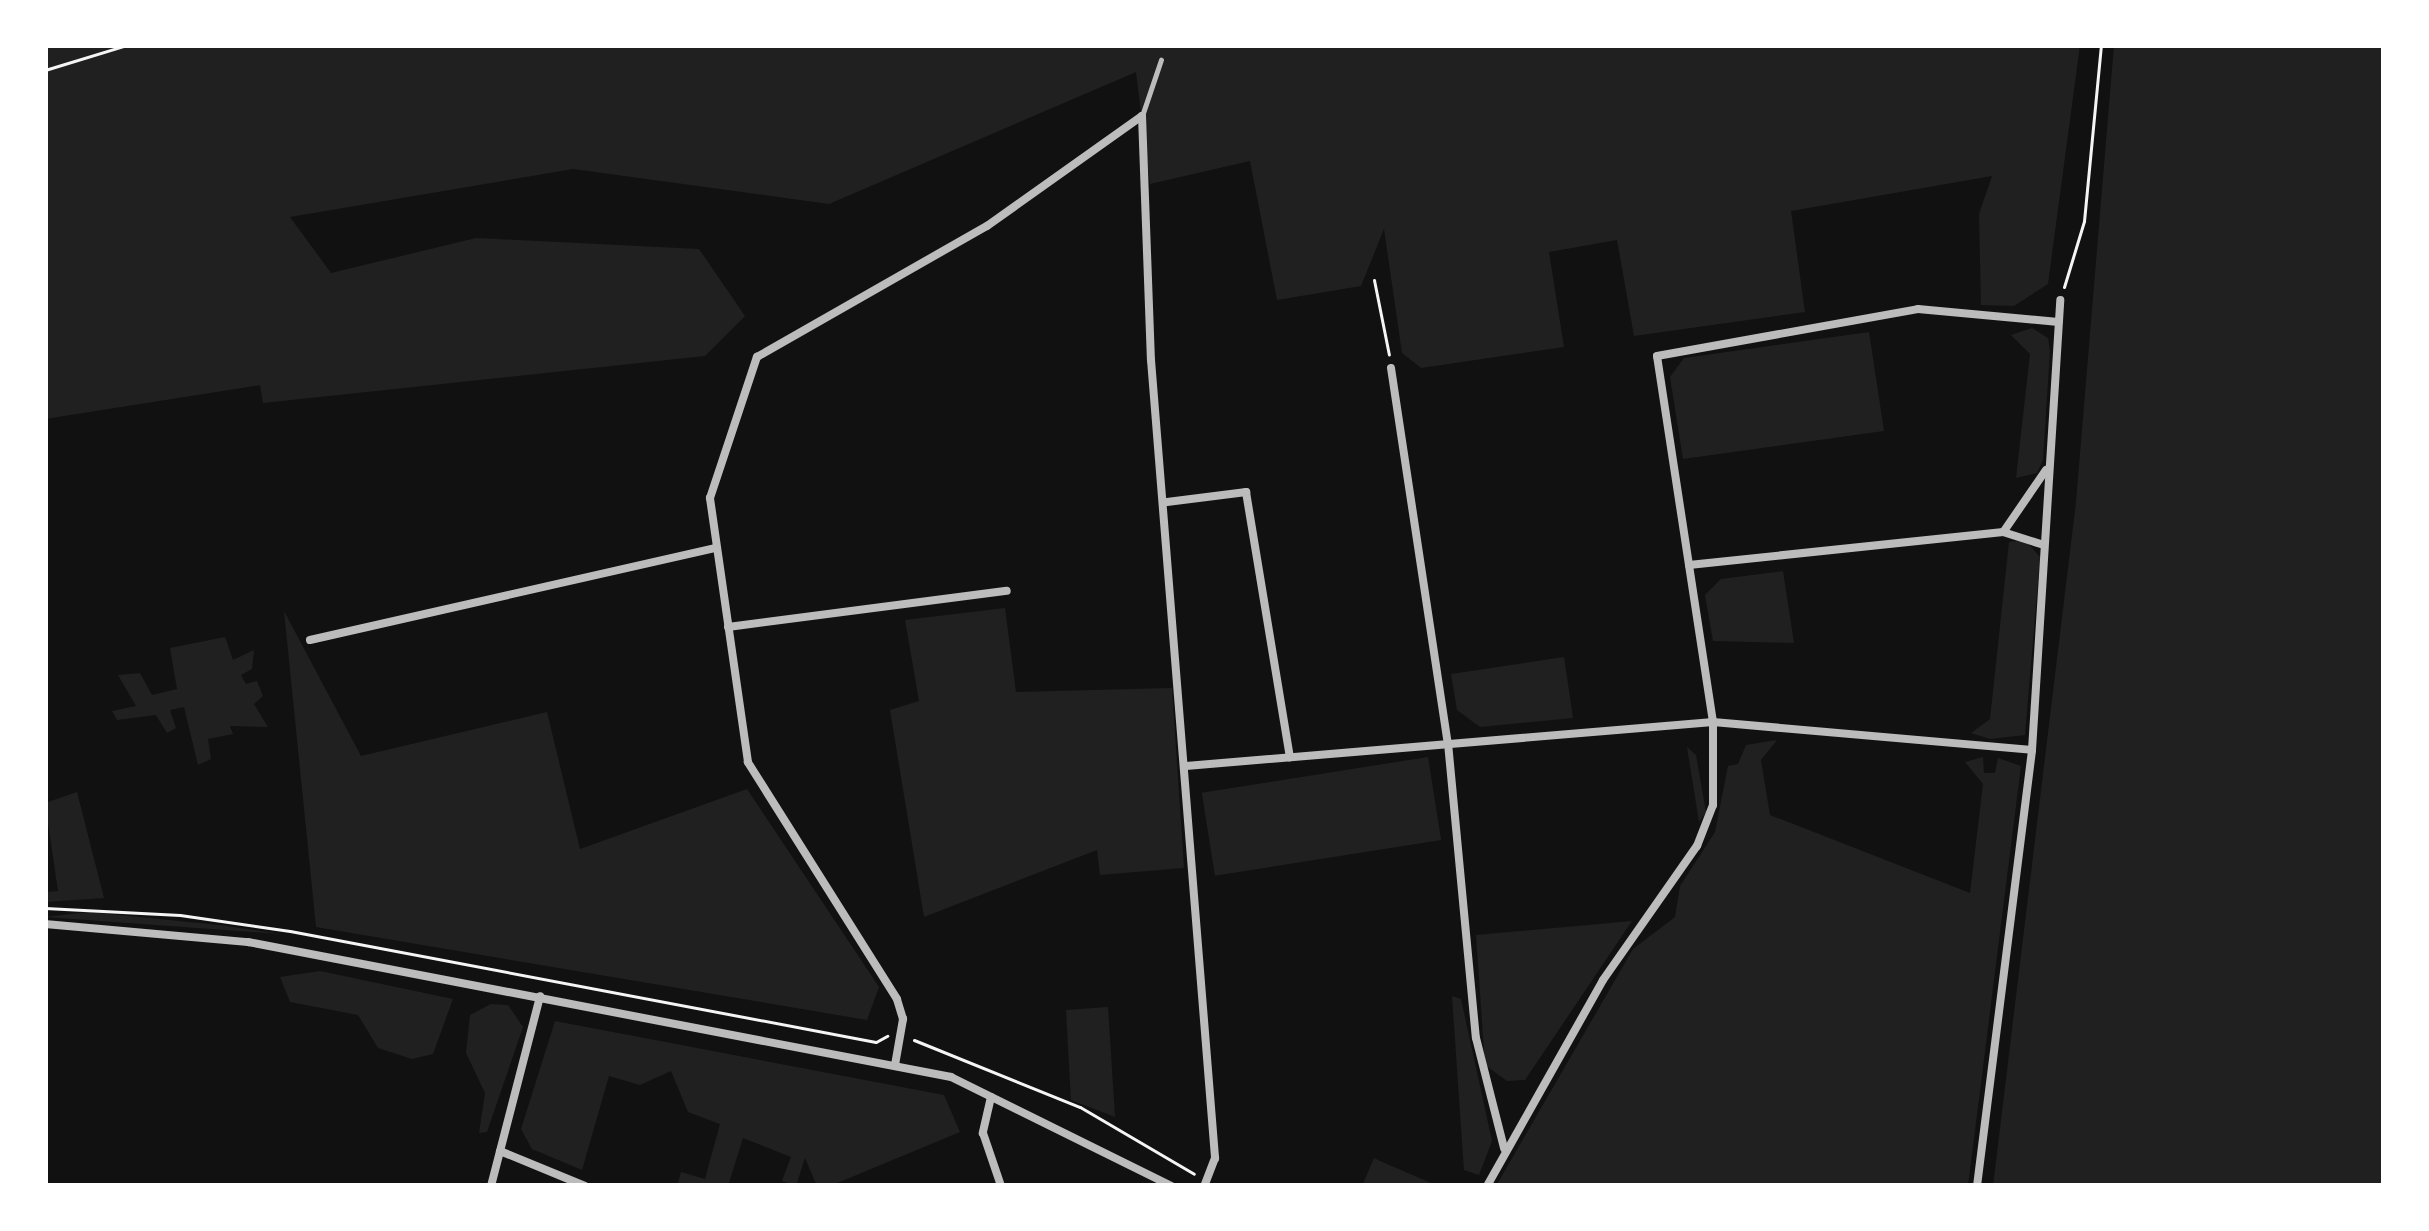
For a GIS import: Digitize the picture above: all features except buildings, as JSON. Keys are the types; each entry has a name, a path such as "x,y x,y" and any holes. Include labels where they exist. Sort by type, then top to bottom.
{"street":[{"path":"1142,116 1151,360 1167,502 1215,1158 1204,1186"},
{"path":"895,1065 904,1019 897,999 757,787 710,498 757,357 987,226 1142,116"},
{"path":"1977,1186 2032,750 2060,300"},
{"path":"1487,1186 1504,1148 1603,980 1705,832 1714,722 1657,356 1918,309 2058,322"},
{"path":"1391,368 1448,743 1476,1038 1504,1148"},
{"path":"2002,532 2033,497 2050,458"},
{"path":"1167,502 1246,492 1290,757"},
{"path":"1689,565 2002,532 2045,545"},
{"path":"310,640 715,548"},
{"path":"728,627 1007,591"},
{"path":"1186,766 1714,722 2032,750"},
{"path":"45,924 228,939 951,1077 1172,1186"},
{"path":"490,1186 540,995"},
{"path":"991,1096 983,1133 1001,1186"},
{"path":"500,1150 585,1186"}],"lane":[{"path":"1142,116 1162,60"}],"path":[{"path":"45,70 127,45"},
{"path":"2060,300 2084,221 2101,45"},
{"path":"1374,280 1391,368"},
{"path":"45,908 180,914 876,1042 890,1035"},
{"path":"910,1038 1069,1106 1196,1174"}],"shaded area":[{"path":"45,45 2080,45 2048,284 2014,306 1981,305 1979,214 1992,176 1791,211 1805,312 1634,336 1617,240 1549,252 1564,347 1421,368 1402,353 1384,229 1361,286 1277,300 1250,161 1150,184 1136,72 829,204 573,169 290,217 331,273 476,238 699,249 745,316 705,356 263,403 260,385 45,419"},
{"path":"2114,45 2384,45 2384,1186 1993,1186 2076,502"},
{"path":"2032,328 2048,338 2050,351 2043,460 2037,473 2016,478 2030,354 2011,335"},
{"path":"1869,332 1884,431 1683,459 1670,377 1684,358"},
{"path":"2025,540 2040,557 2025,735 1990,739 1971,733 1990,719 2009,542"},
{"path":"1783,571 1794,643 1713,641 1705,595 1721,579"},
{"path":"1005,608 1016,692 1172,688 1184,868 1100,875 1097,850 924,917 890,710 919,701 905,620"},
{"path":"284,611 361,756 547,712 580,849 747,789 879,987 867,1020 316,927"},
{"path":"225,637 233,660 254,650 252,669 241,675 246,684 257,681 263,696 254,704 268,727 230,726 233,734 208,739 211,759 198,765 184,707 170,710 176,728 167,733 156,715 117,720 112,711 136,706 118,675 140,673 152,695 177,689 170,648"},
{"path":"1564,657 1573,718 1480,727 1457,710 1451,674"},
{"path":"1676,737 1696,755 1706,812 1654,888 1699,822 1687,747"},
{"path":"1777,740 1761,760 1770,815 1970,893 1983,784 1965,762 1983,757 1984,773 1995,773 1998,758 2021,766 1968,1186 1496,1186 1633,949 1675,917 1680,886 1715,832 1728,766 1738,764 1746,745"},
{"path":"1428,757 1441,840 1215,876 1202,793"},
{"path":"77,792 104,898 45,902 45,892 58,891 45,803"},
{"path":"89,912 219,925 281,934 45,917"},
{"path":"1632,921 1525,1080 1507,1081 1485,1065 1476,935"},
{"path":"320,971 453,999 433,1054 412,1059 378,1048 358,1015 290,1002 280,977"},
{"path":"1452,996 1461,999 1492,1141 1479,1175 1464,1170"},
{"path":"491,1004 508,1005 523,1027 487,1132 479,1133 485,1093 466,1053 470,1015"},
{"path":"1108,1007 1115,1117 1071,1100 1066,1010"},
{"path":"555,1021 944,1095 960,1132 830,1186 817,1186 805,1158 796,1186 782,1181 791,1157 743,1138 728,1186 677,1186 681,1172 705,1179 720,1124 688,1112 671,1071 640,1085 609,1076 582,1170 532,1149 521,1129"},
{"path":"1374,1158 1380,1161 1438,1186 1362,1186"}]}
